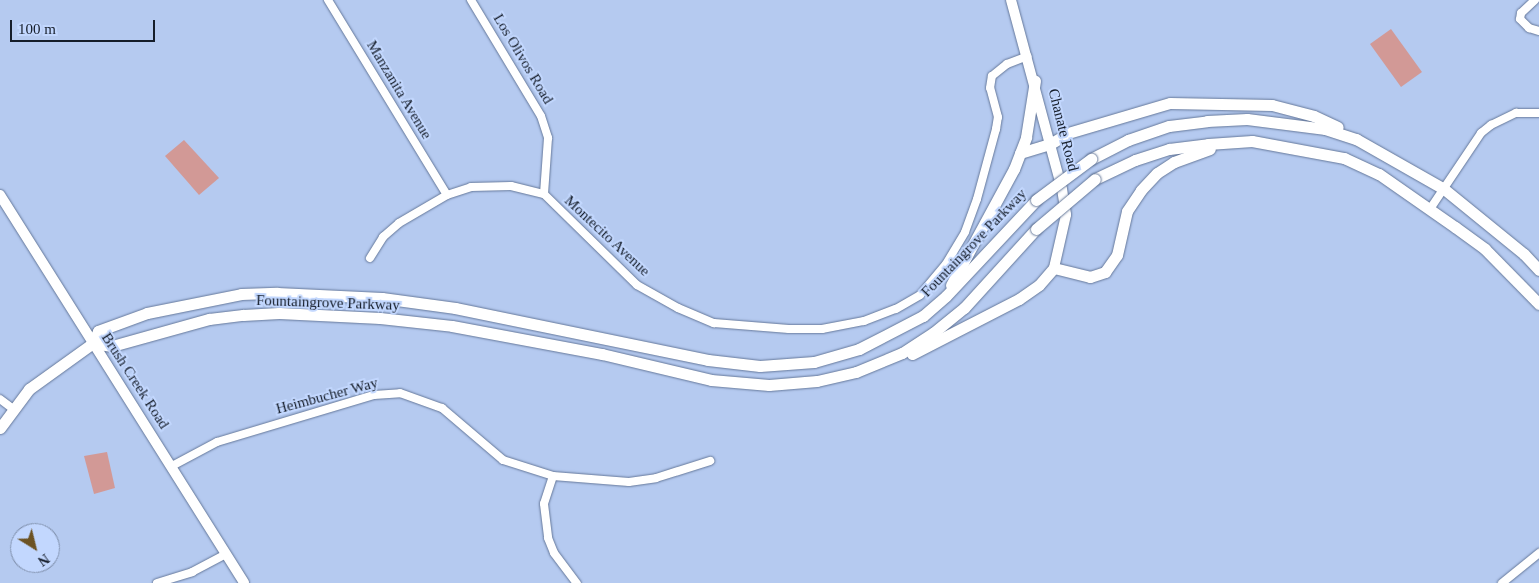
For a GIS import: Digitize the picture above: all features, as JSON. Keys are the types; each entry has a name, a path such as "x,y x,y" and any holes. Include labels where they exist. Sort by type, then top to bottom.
{"main road":[{"path":"923,316 952,283 1020,153 1035,81"},
{"path":"1020,153 1050,144 1065,134 1170,103 1215,101 1272,105 1314,116 1356,139"},
{"name":"Fountaingrove Parkway","path":"1539,270 1518,249 1444,189 1356,139 1325,129 1288,123 1207,121 1169,126 1128,140 1091,159 1036,200 952,290 923,316 859,349 814,362 760,366 708,360 455,308 382,298 278,293 241,294 147,313 98,331 93,343 112,346 209,319 279,313 380,318 452,326 602,354 711,380 769,385 818,381 875,364 902,353 964,308 1036,229 1095,179 1135,160 1169,149 1252,141 1344,158 1379,174 1430,208 1485,249 1539,304"},
{"path":"875,364 908,356 986,317 1039,285 1054,268 1090,277 1105,272 1117,255 1126,211 1157,173 1174,162 1206,150 1252,141"},
{"path":"0,428 12,408 51,372 93,343"}],"street":[{"name":"Manzanita Avenue","path":"328,0 447,195"},
{"name":"Los Olivos Road","path":"471,0 541,116 548,138 544,194"},
{"name":"Chanate Road","path":"1011,0 1035,81 1066,215 1054,268"},
{"path":"1536,0 1521,13 1520,19 1529,28 1539,31"},
{"name":"Montecito Avenue","path":"370,258 383,238 399,223 447,195 471,187 511,186 544,194 637,285 696,316 714,322 789,330 822,329 864,321 896,309 920,295 946,264 965,232 977,199 996,129 998,117 990,88 992,76 1006,64 1028,56"},
{"path":"1430,208 1481,133 1490,124 1516,113 1539,113"},
{"name":"Brush Creek Road","path":"0,196 244,583"},
{"name":"Heimbucher Way","path":"172,466 217,442 374,395 400,394 442,408 488,450 503,460 553,476 629,482 656,478 710,461"},
{"path":"0,399 12,408"},
{"path":"553,476 544,504 548,538 554,553 577,583"},
{"path":"1502,583 1539,553"},
{"path":"157,583 192,572 226,554"}],"shaded area":[{"path":"1391,29 1422,72 1401,87 1370,44"},
{"path":"184,140 219,178 199,195 165,156"},
{"path":"107,452 115,488 94,494 84,456"}]}
